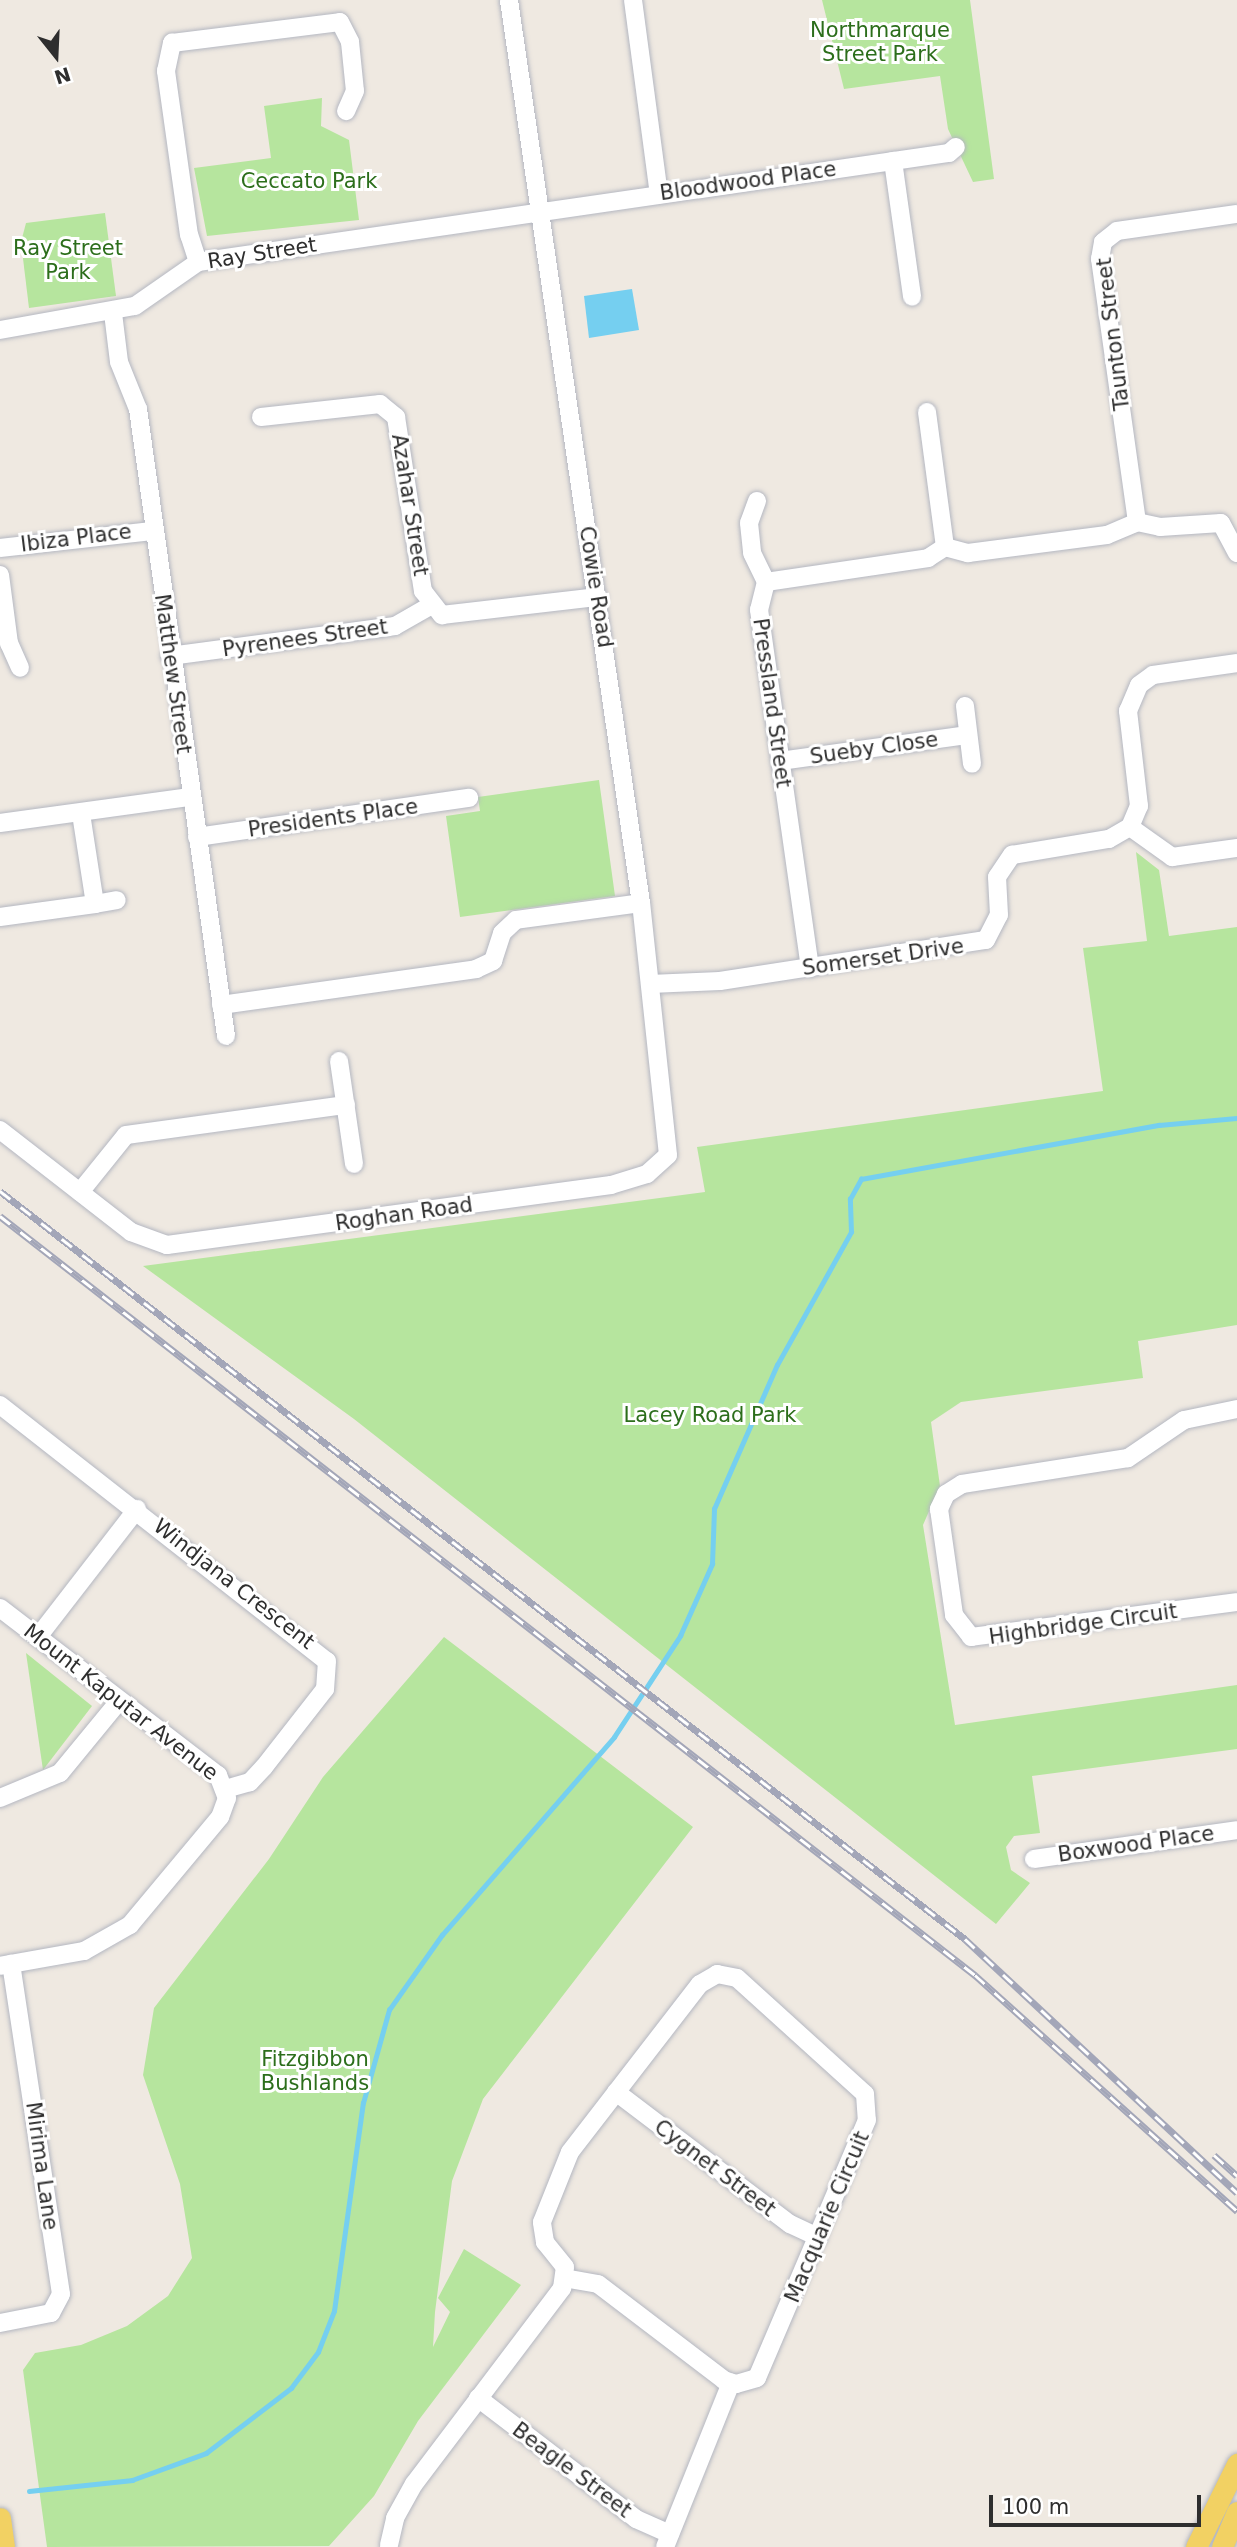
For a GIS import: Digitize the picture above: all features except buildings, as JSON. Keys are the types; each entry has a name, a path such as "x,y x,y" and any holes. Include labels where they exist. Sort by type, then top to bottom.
{"main road":[{"path":"1196,2547 1237,2464"},
{"path":"1222,2547 1237,2512"},
{"path":"0,2518 4,2547"}],"street":[{"name":"Cowie Road","path":"509,0 537,211 598,597 671,1140 655,1170"},
{"path":"633,0 659,194"},
{"path":"198,262 189,235 166,71 172,43 340,22 350,42 355,91 346,111"},
{"name":"Bloodwood Place","path":"537,211 894,161 956,147"},
{"path":"894,161 912,297"},
{"name":"Ray Street","path":"0,330 113,313 135,306 198,262 537,211"},
{"name":"Taunton Street","path":"1137,522 1100,259 1103,242 1117,231 1237,214"},
{"name":"Matthew Street","path":"113,313 119,362 138,409 152,531 226,1036"},
{"name":"Azahar Street","path":"261,417 380,404 396,417 430,606"},
{"path":"927,412 945,547"},
{"path":"757,500 749,523 751,553 766,582 928,558 945,547 968,554 1107,535 1137,522 1160,527 1212,521 1234,529 1237,552"},
{"name":"Ibiza Place","path":"0,548 152,531"},
{"path":"0,575 9,643 20,668"},
{"name":"Pressland Street","path":"766,582 759,610 810,968"},
{"path":"430,606 452,617 598,597"},
{"name":"Pyrenees Street","path":"170,656 395,626 430,606"},
{"path":"1237,663 1153,674 1131,696 1139,806 1130,827 1172,857 1237,848"},
{"name":"Sueby Close","path":"965,706 972,764"},
{"name":"Sueby Close","path":"780,761 968,735"},
{"path":"0,823 190,797"},
{"name":"Presidents Place","path":"197,837 469,798"},
{"path":"81,814 95,904"},
{"name":"Somerset Drive","path":"650,984 810,968 986,940 999,915 997,877 1012,855 1109,839 1130,827"},
{"path":"0,917 117,900"},
{"path":"221,1005 476,969 493,961 502,933 516,920 641,903"},
{"path":"339,1061 354,1164"},
{"path":"0,1130 80,1192 126,1135 345,1105"},
{"name":"Roghan Road","path":"80,1192 151,1242 517,1199 611,1185 655,1170"},
{"name":"Windjana Crescent","path":"0,1405 314,1645 329,1667 325,1689 256,1778 226,1789"},
{"name":"Highbridge Circuit","path":"1237,1409 1184,1420 1128,1458 962,1484 946,1494 939,1509 954,1615 971,1637 1237,1602"},
{"path":"38,1637 137,1509"},
{"name":"Mount Kaputar Avenue","path":"0,1608 218,1775 226,1789 220,1817 130,1925 83,1951 6,1965"},
{"path":"0,1798 60,1773 120,1700"},
{"name":"Boxwood Place","path":"1034,1859 1237,1830"},
{"name":"Mirima Lane","path":"0,2323 51,2313 61,2294 6,1965"},
{"name":"Macquarie Circuit","path":"565,2278 543,2235 543,2215 570,2152 700,1984 717,1975 737,1978 868,2100 867,2120 765,2368 750,2382 731,2383"},
{"name":"Cygnet Street","path":"616,2092 790,2224 818,2238"},
{"path":"390,2546 397,2511 565,2278 598,2284 731,2383 667,2541"},
{"name":"Beagle Street","path":"478,2398 667,2541"}],"green space":[{"name":"Northmarque Street Park","path":"822,0 970,0 994,179 973,182 948,129 940,76 844,89"},
{"name":"Ceccato Park","path":"322,98 321,126 349,140 359,220 207,236 194,168 271,158 264,106"},
{"name":"Ray Street Park","path":"105,213 116,296 29,308 21,242 26,223"},
{"path":"599,780 615,896 460,917 446,816 480,811 478,797"},
{"name":"Lacey Road Park","path":"1136,852 1159,870 1169,936 1237,927 1237,1325 1138,1341 1143,1378 961,1402 931,1422 940,1486 923,1525 955,1725 1237,1685 1237,1749 1032,1776 1040,1833 1014,1836 1006,1847 1011,1870 1030,1883 996,1924 354,1419 143,1266 705,1192 697,1147 1103,1091 1083,948 1147,941"},
{"name":"Fitzgibbon Bushlands","path":"444,1637 693,1827 483,2099 452,2181 435,2312 433,2347 450,2312 438,2298 464,2249 521,2285 418,2421 374,2496 329,2546 47,2547 23,2370 35,2353 81,2345 127,2326 168,2296 192,2258 180,2184 143,2075 154,2008 269,1859 323,1777"},
{"path":"26,1653 92,1706 43,1770"}],"water":[{"path":"632,289 639,330 589,338 584,296"}],"waterway":[{"path":"29,2491 132,2480 206,2453 291,2388 318,2352 334,2311 363,2103 389,2010 442,1935 614,1737 680,1636 712,1564 714,1509 777,1365 851,1232 850,1199 861,1179 1159,1125 1237,1118"}],"railway":[{"path":"0,1191 965,1939 1237,2193"},
{"path":"0,1216 975,1975 1237,2211"},
{"path":"1214,2155 1237,2176"}]}
